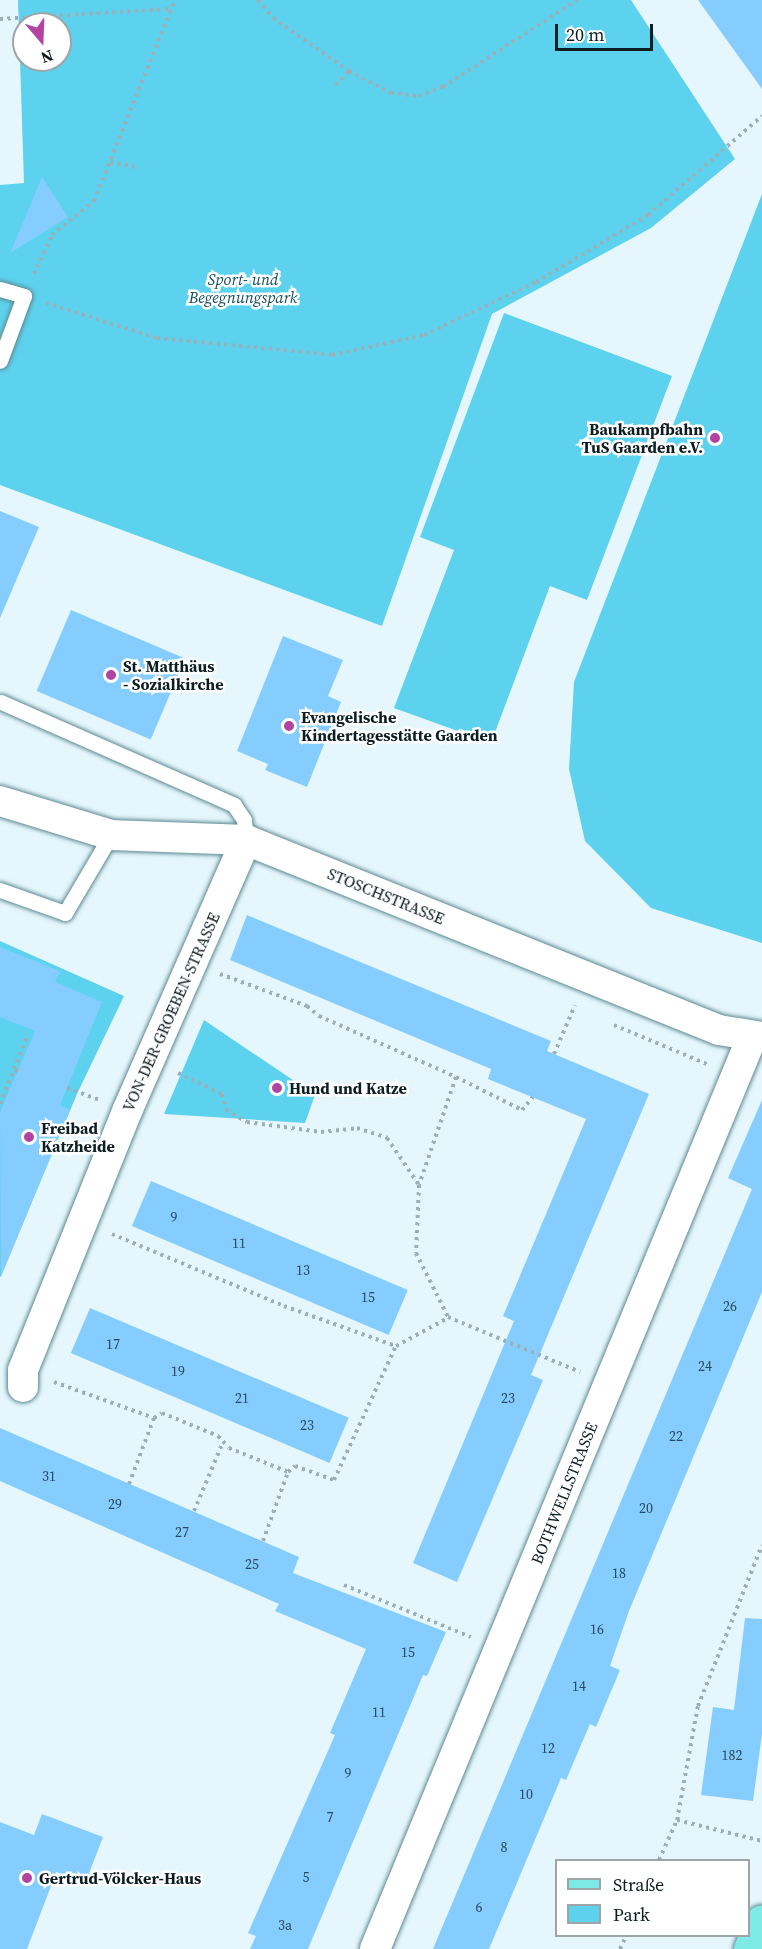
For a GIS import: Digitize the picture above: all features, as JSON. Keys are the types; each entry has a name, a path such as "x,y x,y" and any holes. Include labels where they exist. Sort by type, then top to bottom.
{"main road":[{"path":"750,1949 762,1921"}],"street":[{"name":"STOSCHSTRASSE","path":"0,801 111,835 246,840 719,1030 757,1037"},
{"name":"VON-DER-GROEBEN-STRASSE","path":"23,1378 149,1059 246,840"},
{"name":"BOTHWELLSTRASSE","path":"375,1949 609,1384 757,1037"}],"lane":[{"path":"0,289 24,296 0,361"},
{"path":"2,702 234,805 244,820 246,840"},
{"path":"0,890 66,913 111,835"}],"path":[{"path":"175,0 94,201 52,235 24,296 157,338 332,356 424,335 536,282 648,215 762,116"},
{"path":"258,0 273,18 349,71 391,93 419,96 443,87 577,0"},
{"path":"0,20 170,9"},
{"path":"336,85 349,71"},
{"path":"110,162 136,167"},
{"path":"192,963 307,1006 319,1016 456,1077 522,1110 533,1097"},
{"path":"554,1054 587,977"},
{"path":"0,1104 16,1070 27,1036"},
{"path":"149,1059 222,1094 226,1110 247,1122 321,1132 357,1128 387,1138 419,1185"},
{"path":"456,1077 419,1185 416,1253 448,1317 609,1384"},
{"path":"83,1222 284,1306 396,1346"},
{"path":"263,1541 288,1472 295,1466 334,1480 396,1346 448,1317"},
{"path":"23,1378 154,1418"},
{"path":"129,1484 154,1418 162,1413 218,1436 229,1449 288,1472"},
{"path":"195,1511 223,1442"},
{"path":"659,1859 676,1820 698,1707 762,1545"},
{"path":"344,1585 443,1624"},
{"path":"676,1820 762,1840"}],"green space":[{"name":"Sport- und Begegnungspark","path":"18,0 631,0 735,159 651,228 492,314 382,626 0,485 0,185 24,183 20,72 72,72 72,12 18,12"},
{"name":"Baukampfbahn TuS Gaarden e.V.","path":"762,194 762,943 651,908 585,841 569,769 574,682"},
{"path":"504,313 672,376 587,600 550,586 491,743 394,708 454,550 420,537"},
{"name":"Freibad Katzheide","path":"0,941 124,996 77,1094 0,1278"},
{"path":"204,1020 315,1095 305,1123 164,1114"}],"building":[{"path":"698,0 762,0 762,89"},
{"path":"42,177 68,217 10,253 30,206"},
{"path":"0,511 39,527 0,618"},
{"name":"St. Matthäus - Sozialkirche","path":"71,610 185,658 151,739 37,691"},
{"name":"Evangelische Kindertagesstätte Gaarden","path":"283,636 343,660 328,696 341,702 307,787 265,770 268,764 237,751"},
{"path":"247,915 551,1041 547,1051 649,1094 531,1375 543,1380 457,1582 413,1563 514,1321 503,1316 586,1119 488,1079 491,1069 230,960"},
{"name":"Freibad Katzheide","path":"0,947 60,971 55,982 102,1002 60,1105 70,1110 1,1277 0,1112 35,1031 0,1017"},
{"path":"762,1100 762,1292 629,1611 610,1666 620,1670 596,1727 590,1724 566,1780 561,1778 489,1949 433,1949 752,1189 728,1178"},
{"path":"151,1181 408,1290 389,1335 132,1226"},
{"path":"90,1308 349,1418 330,1463 71,1353"},
{"path":"0,1428 299,1557 293,1573 446,1632 427,1676 423,1675 308,1949 250,1949 256,1936 248,1933 335,1735 330,1733 366,1649 275,1611 279,1604 0,1481"},
{"path":"745,1618 762,1619 762,1734 753,1801 701,1795 713,1707 734,1710"},
{"name":"Gertrud-Völcker-Haus","path":"42,1814 103,1837 85,1884 56,1873 27,1949 0,1949 0,1822 34,1835"}],"place":[{"name":"Baukampfbahn TuS Gaarden e.V.","path":"715,438"},
{"name":"St. Matthäus - Sozialkirche","path":"111,675"},
{"name":"Evangelische Kindertagesstätte Gaarden","path":"289,726"},
{"name":"Hund und Katze","path":"277,1088"},
{"name":"Freibad Katzheide","path":"29,1137"},
{"name":"Gertrud-Völcker-Haus","path":"27,1878"}]}
